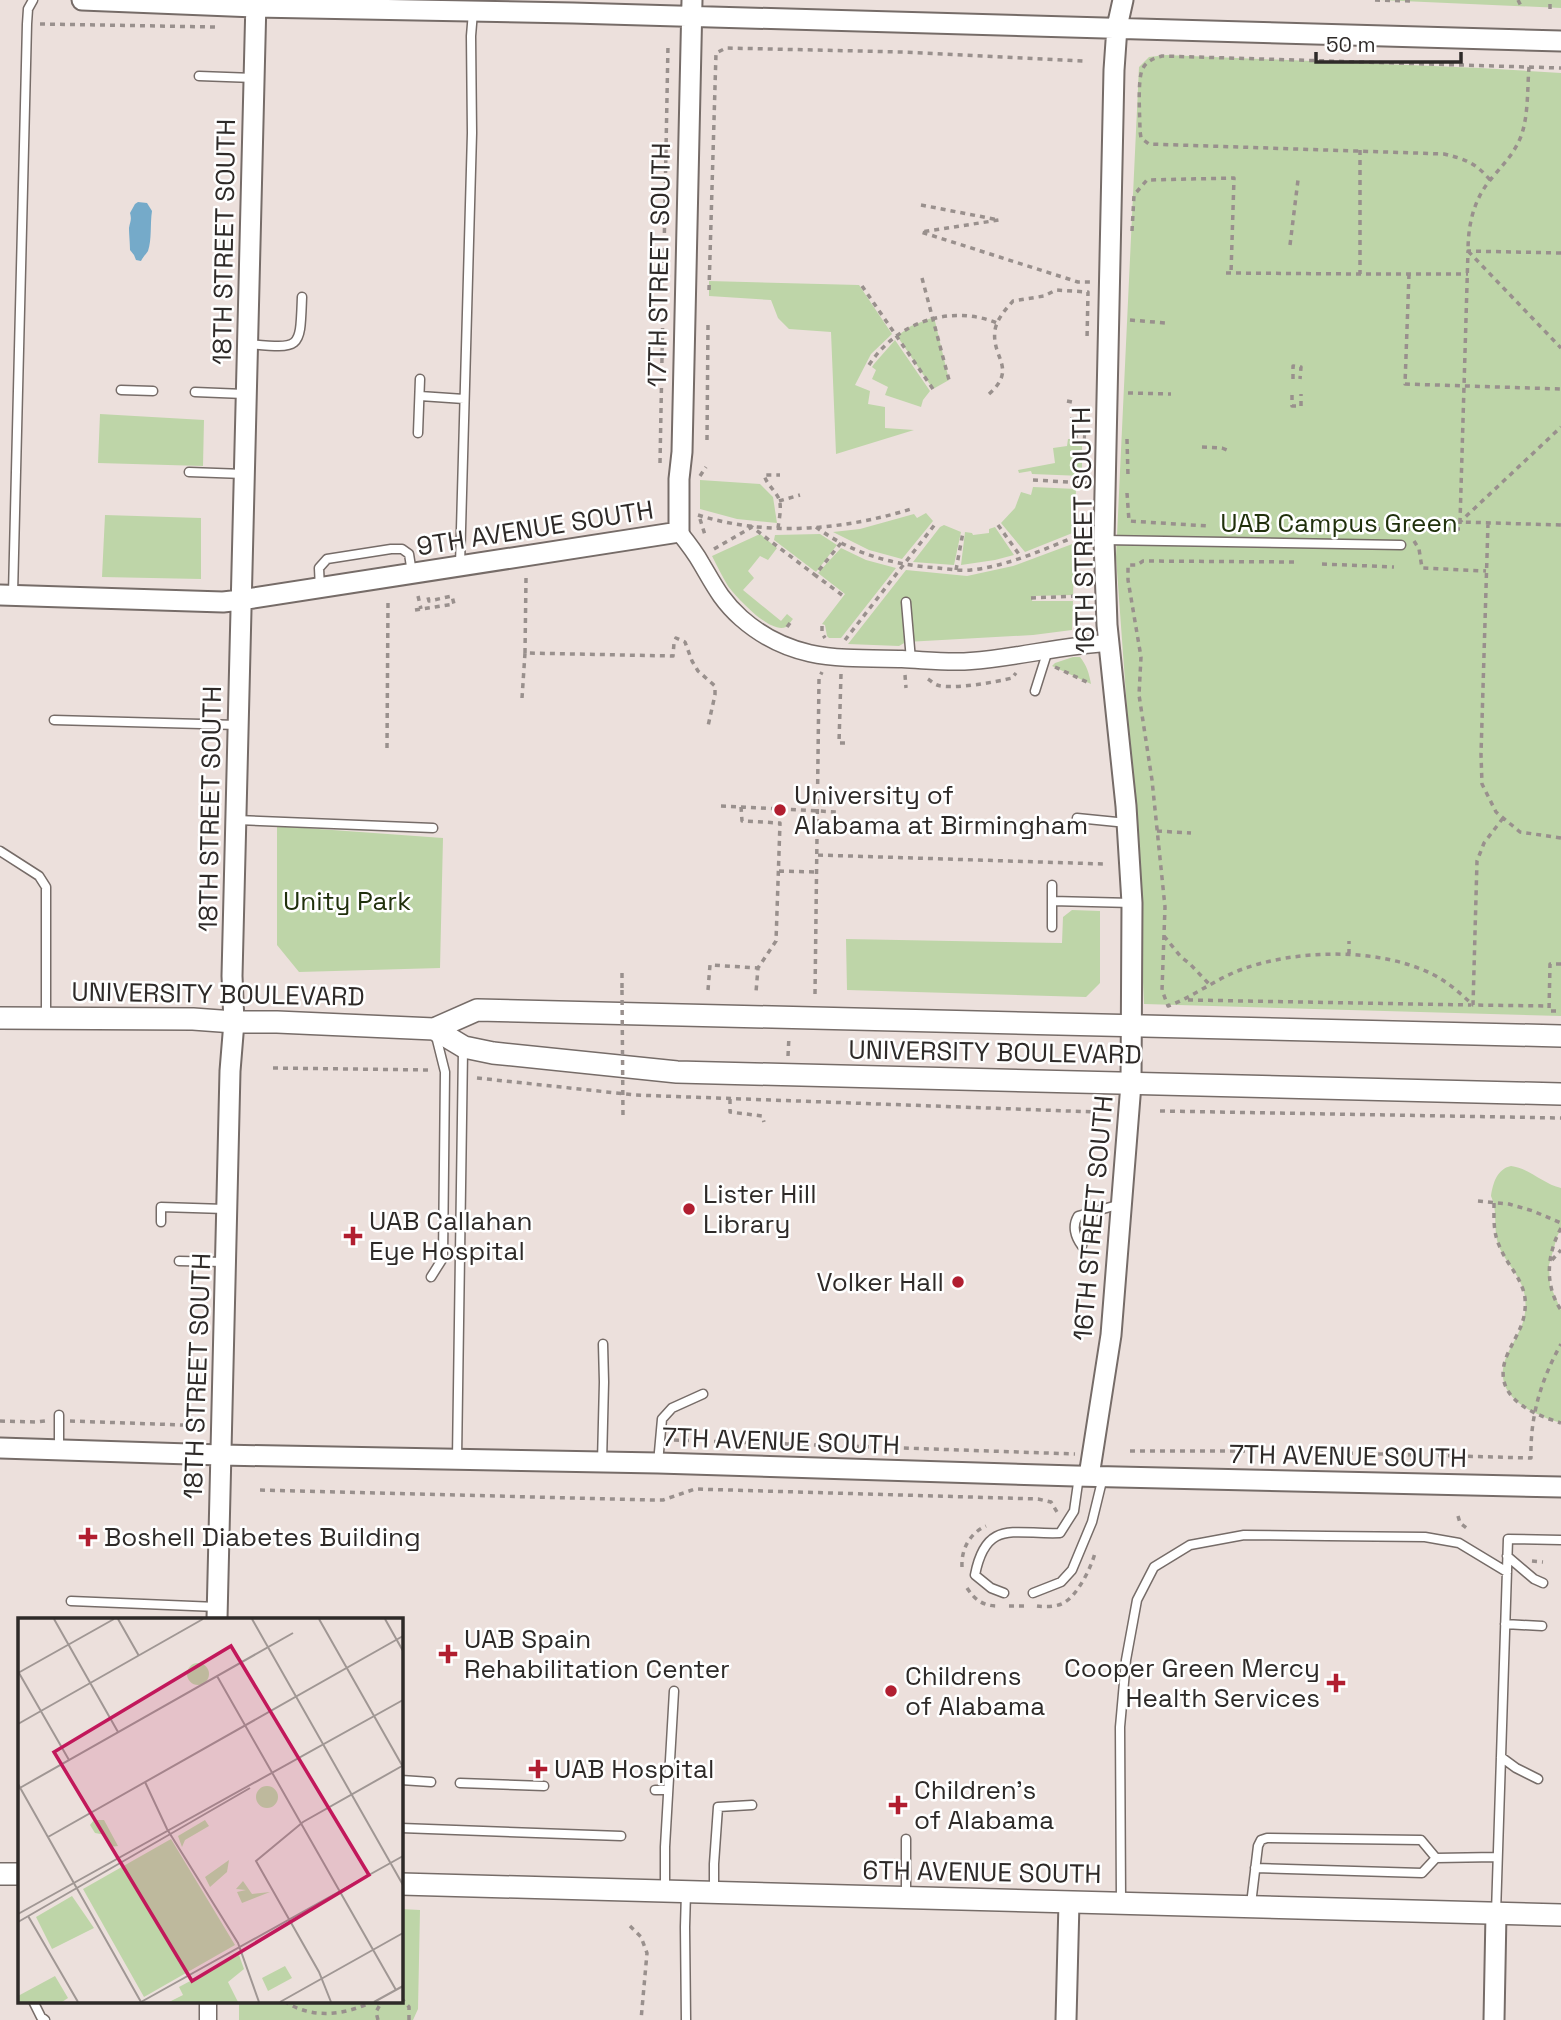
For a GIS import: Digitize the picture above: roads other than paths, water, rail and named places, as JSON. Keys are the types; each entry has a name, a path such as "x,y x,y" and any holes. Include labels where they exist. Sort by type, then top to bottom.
{"main road":[{"name":"UNIVERSITY BOULEVARD","path":"0,1018 193,1019 434,1029 477,1010 1561,1036"},
{"name":"UNIVERSITY BOULEVARD","path":"434,1029 464,1047 677,1072 1561,1094"},
{"path":"0,1874 18,1874"},
{"name":"6TH AVENUE SOUTH","path":"402,1884 1561,1914"}],"street":[{"path":"82,0 473,10 692,8 1117,27 1561,41"},
{"name":"16TH STREET SOUTH","path":"1090,1476 1091,1454 1111,1335 1131,1084 1132,903 1109,643 1104,540 1114,70 1117,27 1123,0"},
{"name":"18TH STREET SOUTH","path":"217,1613 230,1071 234,1022 232,976 256,3"},
{"name":"17TH STREET SOUTH","path":"680,532 679,479 682,452 692,8"},
{"name":"9TH AVENUE SOUTH","path":"6,596 214,602 242,600 680,532 714,588 743,619 773,640 815,656 970,662 1054,655 1082,645 1109,643"},
{"name":"7TH AVENUE SOUTH","path":"0,1448 1561,1487"},
{"path":"1066,2020 1069,1902"},
{"path":"1494,2020 1496,1913"},
{"path":"208,2002 208,2020"}],"lane":[{"path":"6,596 27,23 28,9 33,0"},
{"path":"460,565 473,10"},
{"path":"200,76 254,78"},
{"path":"248,344 282,347 295,343 300,334 302,297"},
{"path":"418,433 420,379"},
{"path":"121,390 153,391"},
{"path":"195,392 246,394"},
{"path":"420,396 464,399"},
{"path":"189,472 244,474"},
{"path":"1104,540 1401,545"},
{"path":"320,589 319,568 327,559 391,549 402,550 410,554 412,573"},
{"path":"906,602 911,660"},
{"path":"1035,691 1054,655"},
{"path":"54,720 238,725"},
{"path":"1077,818 1127,823"},
{"path":"236,820 433,828"},
{"path":"0,851 39,876 47,887 46,1018"},
{"path":"1052,886 1052,927"},
{"path":"1052,901 1132,903"},
{"path":"430,1277 443,1258 445,1072 434,1029"},
{"path":"457,1459 464,1047"},
{"path":"1088,1213 1122,1204"},
{"path":"161,1222 161,1207 228,1209"},
{"path":"179,1261 227,1262"},
{"path":"602,1462 603,1344"},
{"path":"659,1463 662,1419 672,1408 702,1394"},
{"path":"59,1418 59,1450"},
{"path":"1004,1593 990,1588 975,1575 986,1543 999,1534 1018,1531 1039,1534 1060,1532 1074,1511 1090,1476"},
{"path":"1033,1593 1061,1581 1072,1570 1093,1522 1090,1476"},
{"path":"1121,1903 1120,1727 1126,1660 1137,1600 1154,1567 1190,1545 1244,1535 1425,1537 1459,1543 1507,1572"},
{"path":"1496,1913 1508,1539 1561,1540"},
{"path":"1507,1556 1534,1579 1543,1583"},
{"path":"71,1601 217,1613"},
{"path":"1505,1624 1542,1626"},
{"path":"674,1691 665,1847 685,1927 686,2020"},
{"path":"1501,1757 1538,1779"},
{"path":"402,1780 431,1782"},
{"path":"460,1783 544,1786"},
{"path":"655,1790 667,1790"},
{"path":"714,1893 718,1807 752,1805"},
{"path":"402,1828 621,1836"},
{"path":"1251,1907 1258,1846 1261,1840 1267,1838 1421,1840 1436,1858"},
{"path":"906,1839 906,1898"},
{"path":"1255,1868 1422,1873 1436,1858 1497,1857"},
{"path":"34,2002 45,2020"}],"water":[{"path":"138,202 147,203 152,211 149,247 141,261 136,260 130,250 130,213"}],"place":[{"name":"University of Alabama at Birmingham","path":"780,810"},
{"name":"Lister Hill Library","path":"689,1209"},
{"name":"UAB Callahan Eye Hospital","path":"353,1236"},
{"name":"Volker Hall","path":"958,1282"},
{"name":"Boshell Diabetes Building","path":"88,1537"},
{"name":"UAB Spain Rehabilitation Center","path":"448,1654"},
{"name":"Cooper Green Mercy Health Services","path":"1336,1683"},
{"name":"Childrens of Alabama","path":"891,1691"},
{"name":"UAB Hospital","path":"538,1769"},
{"name":"Children's of Alabama","path":"898,1805"}],"park label":[{"name":"UAB Campus Green","path":"1339,523"},
{"name":"Unity Park","path":"347,901"}]}
